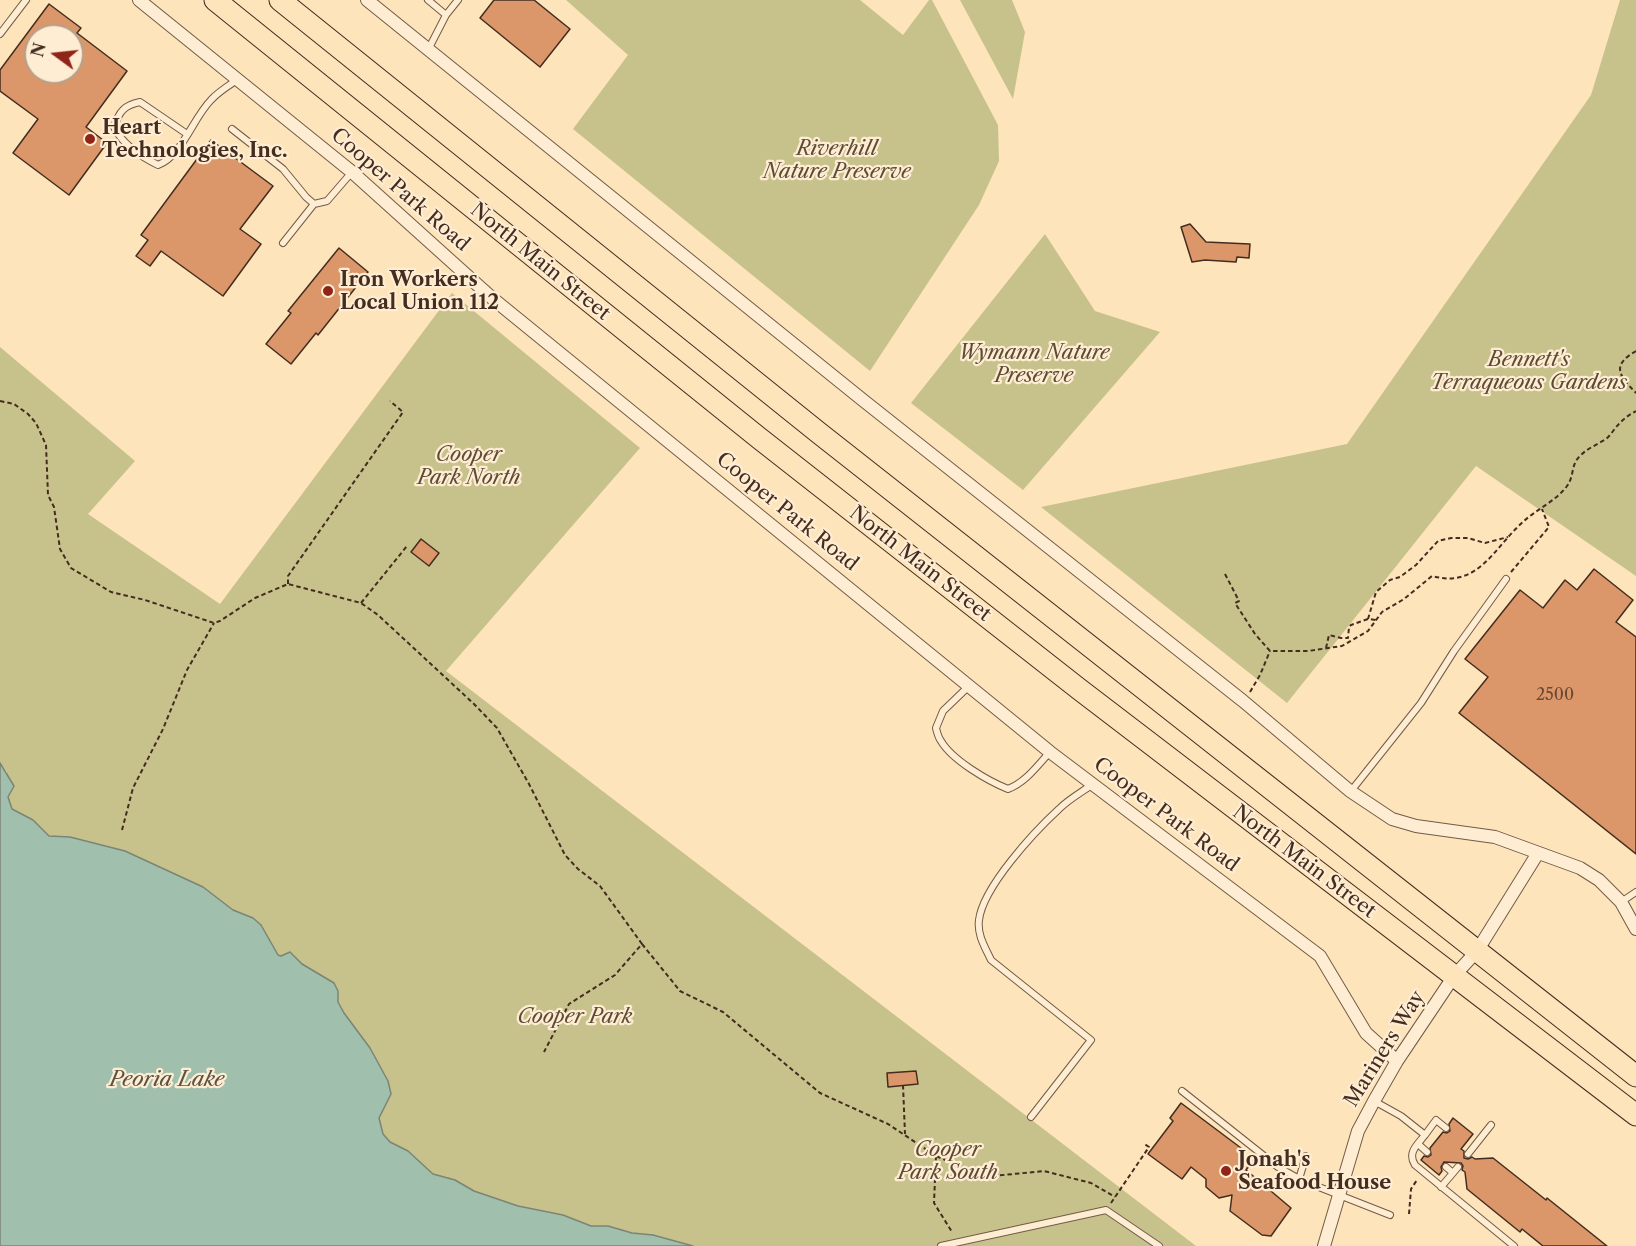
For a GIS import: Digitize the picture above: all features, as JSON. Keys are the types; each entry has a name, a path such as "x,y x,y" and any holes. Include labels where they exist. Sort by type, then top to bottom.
{"highway":[{"name":"North Main Street","path":"215,0 794,466 1079,690 1636,1114"},
{"name":"North Main Street","path":"280,0 810,427 1636,1076"}],"street":[{"name":"Cooper Park Road","path":"139,0 352,172 492,297 1050,752 1320,956 1366,1033 1397,1061"},
{"path":"367,0 873,408 1243,701 1350,791 1392,819 1416,826 1495,837 1580,868 1599,879 1621,902 1636,929"},
{"name":"Mariners Way","path":"1324,1246 1358,1131 1374,1101 1397,1061 1454,976 1477,951 1538,853"}],"lane":[{"path":"0,34 26,0"},
{"path":"428,0 446,15"},
{"path":"428,50 446,15 458,0"},
{"path":"187,134 140,102 129,104 118,116 114,127 120,138 142,157 158,165 168,161 187,134 210,100 238,79"},
{"path":"232,129 283,169 314,204"},
{"path":"283,243 314,204 327,201 352,172"},
{"path":"1350,791 1421,703 1454,651 1506,579"},
{"path":"969,686 943,711 936,728 940,741 954,756 997,785 1008,789 1030,774 1050,752"},
{"path":"1031,1117 1091,1040 991,960 981,941 979,921 987,895 1013,859 1060,808 1093,784"},
{"path":"1621,902 1636,892"},
{"path":"1182,1091 1278,1167 1338,1196 1390,1215"},
{"path":"1374,1101 1401,1116 1425,1135"},
{"path":"1446,1128 1436,1120 1412,1152 1411,1159 1414,1165 1514,1246"},
{"path":"1466,1143 1470,1151 1491,1125"},
{"path":"1418,1144 1427,1152"},
{"path":"1299,1179 1306,1156"},
{"path":"1441,1187 1455,1170 1446,1167"},
{"path":"941,1246 1106,1210 1160,1246"}],"path":[{"path":"1636,351 1625,358 1619,367 1620,376 1636,393"},
{"path":"0,401 14,404 28,414 36,423 46,444 48,495 54,507 60,549 71,568 111,592 145,600 214,623 255,598 288,584 361,603 378,615 497,728 565,855 600,886 680,991 723,1012 820,1093 888,1124 936,1156 977,1174 993,1176 1044,1171 1090,1183 1115,1197"},
{"path":"288,584 288,576 403,412 390,401"},
{"path":"1225,574 1240,603 1235,603 1255,634 1270,651 1291,652 1342,646 1368,631 1382,612 1432,576 1458,579 1474,573 1524,520 1542,509 1567,487 1577,458 1589,447 1607,438 1620,423 1636,411"},
{"path":"1506,579 1549,527 1542,509"},
{"path":"1368,619 1376,592 1390,580 1400,577 1416,565 1438,541 1468,538 1485,543 1511,536"},
{"path":"361,603 407,546"},
{"path":"1326,648 1329,635 1348,638 1349,627 1368,619 1376,620"},
{"path":"122,830 133,788 163,729 178,688 214,623"},
{"path":"1243,701 1260,675 1270,651"},
{"path":"544,1052 569,1004 615,975 642,944"},
{"path":"903,1086 905,1134"},
{"path":"1106,1210 1149,1147 1143,1143"},
{"path":"936,1156 934,1203 957,1242"},
{"path":"1409,1214 1411,1189 1417,1180"}],"green space":[{"name":"Riverhill Nature Preserve","path":"566,0 860,0 903,35 929,0 932,0 998,125 999,161 979,205 870,371 573,129 628,55"},
{"path":"960,0 1012,0 1025,32 1013,99"},
{"name":"Bennett's Terraqueous Gardens","path":"1620,0 1636,0 1636,576 1476,466 1287,703 1041,507 1347,444 1591,95"},
{"name":"Wymann Nature Preserve","path":"1045,234 1095,311 1160,332 1023,490 911,403"},
{"name":"Cooper Park","path":"452,293 640,448 446,671 1196,1246 693,1246 608,1226 591,1226 563,1215 518,1206 474,1191 455,1180 433,1174 408,1151 390,1142 383,1134 379,1118 391,1094 370,1048 338,1002 338,991 334,983 302,964 290,952 278,955 261,925 253,918 233,910 203,887 70,837 49,836 33,820 12,809 8,797 7,772 0,763 0,347 135,461 88,514 220,604"}],"water":[{"name":"Peoria Lake","path":"0,763 14,786 8,797 12,809 33,820 49,836 70,837 125,851 203,887 233,910 253,918 261,925 278,955 290,952 302,964 334,983 338,991 338,1002 344,1013 370,1048 388,1081 391,1094 379,1118 383,1134 390,1142 408,1151 433,1174 455,1180 474,1191 518,1206 563,1215 591,1226 608,1226 693,1246 0,1246"}],"building":[{"path":"494,0 534,0 570,29 540,67 480,18"},
{"path":"49,4 76,24 34,24"},
{"path":"24,38 24,84 84,84 84,38 127,71 86,127 107,143 69,195 13,153 38,119 0,91 0,70"},
{"path":"211,140 273,186 240,229 261,244 223,296 161,251 150,266 136,256 148,240 141,235"},
{"path":"1190,224 1206,242 1250,244 1249,258 1237,257 1236,262 1205,260 1192,262 1181,227"},
{"name":"Iron Workers Local Union 112","path":"339,248 368,272 318,335 316,333 291,364 266,344 291,313 288,311"},
{"path":"421,539 439,553 429,566 411,552"},
{"path":"1594,569 1633,600 1616,622 1636,637 1636,854 1459,713 1488,677 1465,659 1520,590 1543,608 1565,580 1577,590"},
{"path":"916,1071 918,1084 888,1087 887,1073"},
{"path":"1181,1103 1241,1148 1239,1151 1253,1161 1246,1170 1291,1208 1271,1236 1262,1235 1230,1211 1232,1195 1219,1198 1206,1187 1206,1179 1191,1167 1182,1179 1148,1154 1173,1121 1170,1118"},
{"path":"1453,1118 1473,1134 1461,1149 1464,1151 1464,1158 1493,1158 1607,1246 1543,1246 1522,1229 1520,1232 1467,1189 1465,1172 1462,1170 1461,1163 1444,1162 1439,1175 1421,1160 1424,1156 1431,1155 1430,1148 1443,1132 1450,1131 1449,1124"}],"place":[{"name":"Heart Technologies, Inc.","path":"90,139"},
{"name":"Iron Workers Local Union 112","path":"328,291"},
{"name":"Jonah's Seafood House","path":"1226,1171"}],"park label":[{"name":"Cooper Park North","path":"469,466"},
{"name":"Cooper Park South","path":"948,1162"}]}
